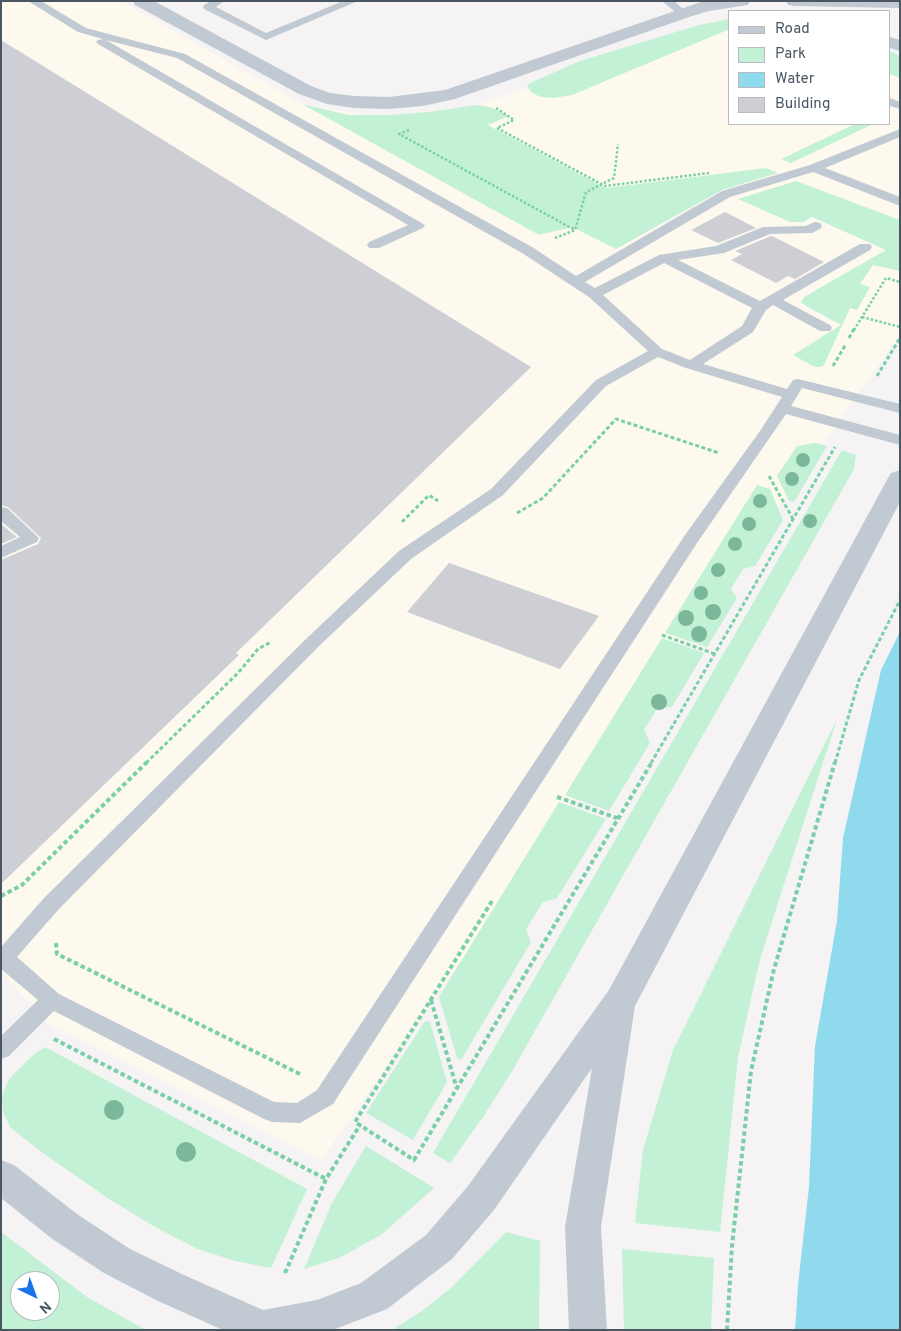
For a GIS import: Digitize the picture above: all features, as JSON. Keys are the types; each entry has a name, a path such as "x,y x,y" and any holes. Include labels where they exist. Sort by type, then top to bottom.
{"street":[{"path":"148,2 305,90 327,98 354,102 389,103 423,100 479,86 683,13 707,6 742,1"},
{"path":"794,1 900,3"},
{"path":"1,1176 64,1226 117,1261 170,1288 264,1329 317,1318 374,1296 439,1247 481,1198 620,1000 900,478"},
{"path":"588,1330 583,1227 620,1000"}],"lane":[{"path":"32,1 410,219 369,242"},
{"path":"219,1 208,7 266,37 352,1"},
{"path":"667,1 683,13"},
{"path":"82,30 181,56 526,250 594,294 657,352 787,402 900,440"},
{"path":"575,282 726,194 814,168 900,133"},
{"path":"814,168 900,202"},
{"path":"594,294 664,258 719,250 768,230 806,230 815,226"},
{"path":"691,365 748,329 766,304 865,247"},
{"path":"664,258 766,304 825,328"},
{"path":"657,352 601,383 498,492 405,555 284,671 58,897 2,959 52,1000 272,1112 300,1113 325,1097 691,539 787,402 798,383 900,409"},
{"path":"1,512 31,538 1,553"},
{"path":"1,1050 52,1000"}],"path":[{"path":"412,128 399,134 575,230"},
{"path":"575,230 586,192 614,178 618,144"},
{"path":"526,250 575,230"},
{"path":"841,368 832,366 886,278 900,282"},
{"path":"862,317 900,327"},
{"path":"868,375 877,377 900,338"},
{"path":"509,518 543,498 616,419 764,467 793,519"},
{"path":"355,1122 414,1160 716,654 837,444 830,442"},
{"path":"727,1330 732,1246 751,1071 774,968 860,680 900,600"},
{"path":"659,634 716,654"},
{"path":"557,797 617,818"},
{"path":"62,936 56,942 57,954 306,1077"},
{"path":"431,1000 458,1089"},
{"path":"54,1039 326,1179"},
{"path":"285,1272 326,1179 360,1125"}],"shaded area":[{"path":"1,1 121,1 303,104 418,125 681,36 728,31 728,125 891,125 891,61 900,65 900,334 321,1160 49,1025 1,971"}],"green space":[{"path":"728,19 728,30 572,95 553,98 541,97 532,93 527,86 580,61 699,25"},
{"path":"891,52 900,56 900,78 891,74"},
{"path":"302,104 349,115 429,112 476,105 490,107 509,116 488,125 606,188 766,168 778,173 722,190 616,249 572,227 539,235"},
{"path":"853,125 871,125 791,163 781,159"},
{"path":"796,181 900,220 900,271 873,265 860,284 870,287 857,310 850,308 824,365 820,367 815,367 793,355 841,325 801,302 804,297 886,250 812,217 803,222 790,222 738,199"},
{"path":"815,443 827,446 794,502 789,501 777,476 797,446"},
{"path":"842,450 856,455 854,469 511,1073 483,1117 450,1163 433,1153"},
{"path":"757,485 770,489 783,520 755,566 743,569 731,589 737,598 707,647 665,633"},
{"path":"662,638 704,653 672,707 657,709 644,730 650,743 609,811 565,795"},
{"path":"837,719 760,959 738,1057 720,1232 635,1223 643,1150 673,1050"},
{"path":"559,802 606,819 557,898 543,902 526,929 531,942 461,1060 457,1058 439,997"},
{"path":"425,1021 430,1022 447,1082 413,1140 366,1113"},
{"path":"45,1047 307,1189 271,1268 235,1261 198,1249 155,1227 109,1199 43,1153 10,1127 3,1112 2,1096 9,1079 34,1054"},
{"path":"366,1146 434,1188 381,1235 339,1258 304,1269 332,1203"},
{"path":"1,1232 53,1271 10,1271 10,1321 60,1321 60,1277 87,1297 146,1330 1,1330"},
{"path":"506,1232 540,1241 539,1330 392,1330 422,1311 452,1287"},
{"path":"622,1249 714,1258 711,1330 624,1330"}],"water":[{"path":"900,632 900,1330 795,1330 809,1187 815,1046 837,921 843,838 881,670"}],"building":[{"path":"1,40 531,367 236,653 239,655 1,884 1,560 38,544 41,538 8,507 1,505"},
{"path":"725,212 756,228 718,243 691,230"},
{"path":"771,236 824,262 795,279 788,276 776,283 731,260 742,254 735,251"},
{"path":"1,524 17,537 1,544"},
{"path":"449,563 599,616 560,669 407,612"}]}
